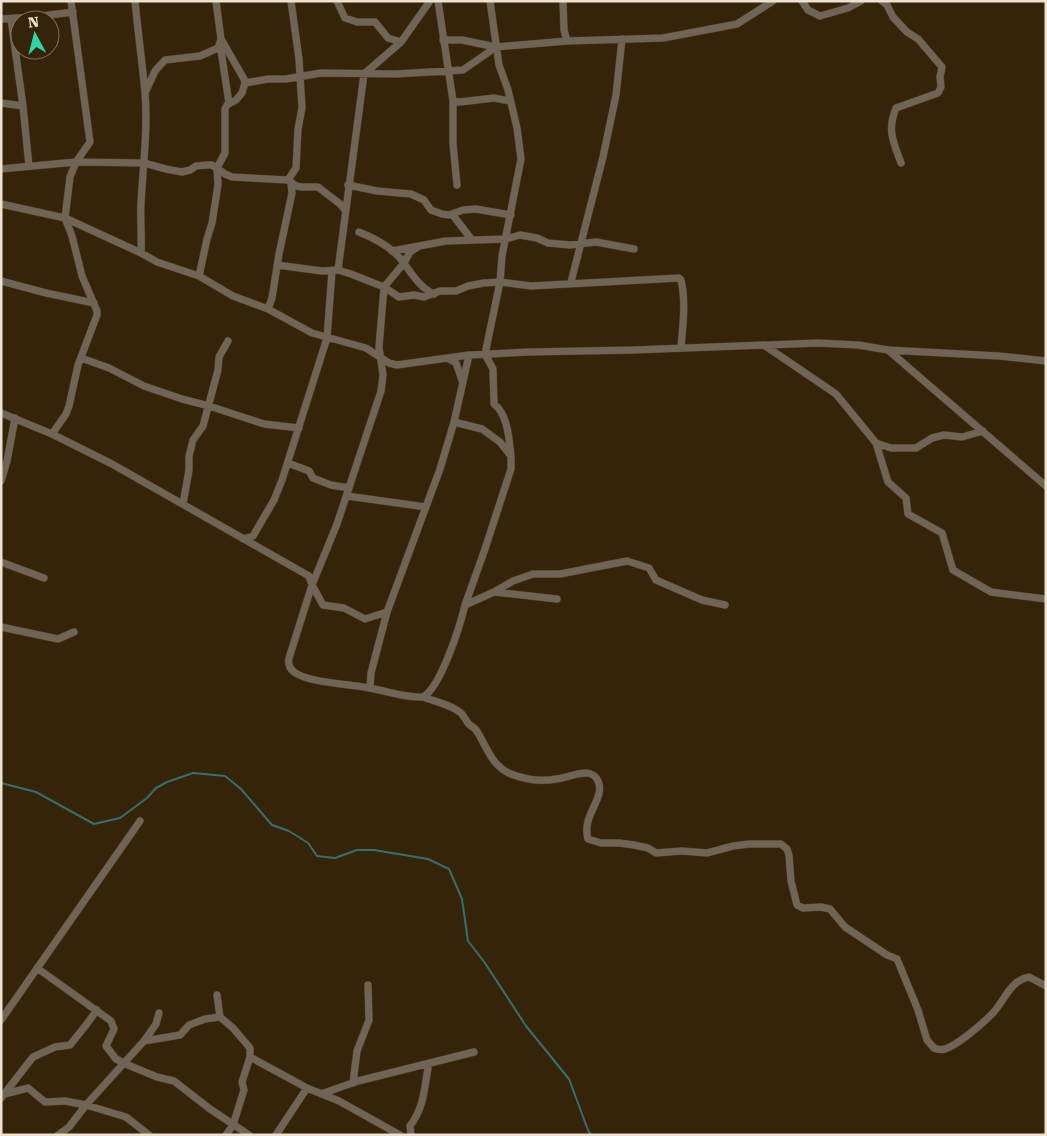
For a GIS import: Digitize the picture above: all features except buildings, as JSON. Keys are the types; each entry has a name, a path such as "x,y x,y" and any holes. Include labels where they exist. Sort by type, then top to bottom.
{"street":[{"path":"52,434 66,414 69,406 81,358 97,311 82,276 72,236 65,218 70,177 76,162 90,142 72,1"},
{"path":"135,1 145,92 144,163 140,205 141,252"},
{"path":"216,1 229,103"},
{"path":"268,309 272,298 292,193 290,181 297,164 298,129 302,108 291,1"},
{"path":"337,1 345,18 357,22 375,22 388,38 401,42"},
{"path":"243,539 253,536 274,500 288,463 327,338 335,271 356,142 364,74 401,42 430,1"},
{"path":"438,1 453,101 453,144 457,185"},
{"path":"423,697 433,688 457,634 511,469 511,456 504,420 500,408 494,404 493,369 484,354 500,282 501,262 521,159 517,128 499,65 490,1"},
{"path":"563,1 564,30 567,42"},
{"path":"443,40 462,40 496,47 663,38 737,24 773,1"},
{"path":"802,1 808,10 820,16 848,8 861,1"},
{"path":"882,1 887,5 893,17 907,32 918,39 942,67 941,87 938,92 896,108 891,120 892,134 901,162"},
{"path":"60,14 74,12"},
{"path":"571,282 616,95 622,39"},
{"path":"145,92 154,71 165,60 176,60 207,54 218,48 220,41"},
{"path":"200,276 218,185 217,168 224,152 225,109 229,103 236,100 242,93 245,83 220,41"},
{"path":"245,83 321,73 396,74 464,70 496,47"},
{"path":"17,60 28,166"},
{"path":"453,101 460,102 494,98 510,101"},
{"path":"1,103 23,106"},
{"path":"1,169 76,162 144,163 166,170 182,172 196,166 212,165 232,177 290,181 302,187 313,186 322,188 345,210"},
{"path":"348,186 410,194 424,200 431,210 442,214 476,209 511,215"},
{"path":"1,204 65,218 141,252 157,262 200,276 233,296 268,309 312,333 366,348 389,363 397,365 484,354 818,343 1046,361"},
{"path":"452,214 472,240"},
{"path":"359,232 374,238 392,251 425,290 434,294"},
{"path":"392,251 446,242 506,239 520,235 537,238 548,243 570,245 596,242 634,249"},
{"path":"419,246 410,252 404,263 384,287 380,341 383,375 381,391 350,488 312,585 289,658 290,668 295,673 312,679 423,697 452,707 463,715 469,725 475,728 499,768 511,774 536,780 554,780 586,773 593,775 598,780 600,792 588,818 586,831 588,839 601,843 619,842 634,845 648,848 656,853 682,851 707,853 733,846 781,844 787,849 791,881 797,905 803,908 821,907 830,909 850,930 896,959 918,1010 927,1040 934,1048 946,1049 970,1033 992,1014 1013,986 1021,979 1029,977 1046,986"},
{"path":"277,265 351,274 384,287 399,297 414,295 424,297 440,291 456,291 475,284 500,282 531,286 571,282 678,278 681,280 682,285 684,318 680,347"},
{"path":"1,281 46,294 94,304"},
{"path":"182,504 193,440 203,426 218,370 219,357 228,341"},
{"path":"764,345 836,394 876,443 888,482 906,498 908,514 942,532 953,570 991,592 1046,599"},
{"path":"888,350 1046,486"},
{"path":"370,688 370,672 387,612 440,469 454,422 469,355"},
{"path":"81,358 182,399 264,424 299,428"},
{"path":"449,359 456,363 462,381"},
{"path":"1,412 52,434 112,464 309,576 322,605 344,608 365,619 387,612"},
{"path":"1,481 7,461 15,418"},
{"path":"454,422 482,429 500,442 511,456"},
{"path":"876,443 891,448 916,448 932,438 944,436 962,438 982,431"},
{"path":"288,463 309,471 313,478 350,488"},
{"path":"347,496 426,507"},
{"path":"465,605 513,581 533,574 560,574 627,561 649,568 656,580 702,600 725,605"},
{"path":"1,562 44,578"},
{"path":"494,592 557,599"},
{"path":"1,627 58,639 74,632"},
{"path":"1,1020 140,821"},
{"path":"37,968 111,1021 114,1029 106,1046 116,1059 157,1077 174,1080 195,1098 249,1135"},
{"path":"353,1083 357,1051 368,1020 368,985"},
{"path":"217,994 220,1017 233,1028 250,1048 250,1057 242,1082 244,1090 233,1125 226,1135"},
{"path":"3,1096 33,1057 55,1047 70,1045 86,1026 96,1010"},
{"path":"58,1135 69,1126 144,1041 156,1024 159,1013"},
{"path":"144,1041 180,1035 189,1025 205,1019 220,1017"},
{"path":"322,1094 353,1083 474,1052"},
{"path":"250,1057 307,1088 339,1101 400,1135"},
{"path":"412,1135 410,1126 422,1105 430,1063"},
{"path":"3,1096 28,1088 45,1102 65,1101 126,1117 149,1135"},
{"path":"276,1135 307,1088"}],"waterway":[{"path":"1,783 36,792 94,824 120,818 147,798 156,788 167,782 193,773 225,776 241,789 272,825 289,831 308,843 317,856 335,858 357,850 374,850 428,859 449,869 462,899 468,941 485,963 526,1026 569,1079 591,1135"}]}
